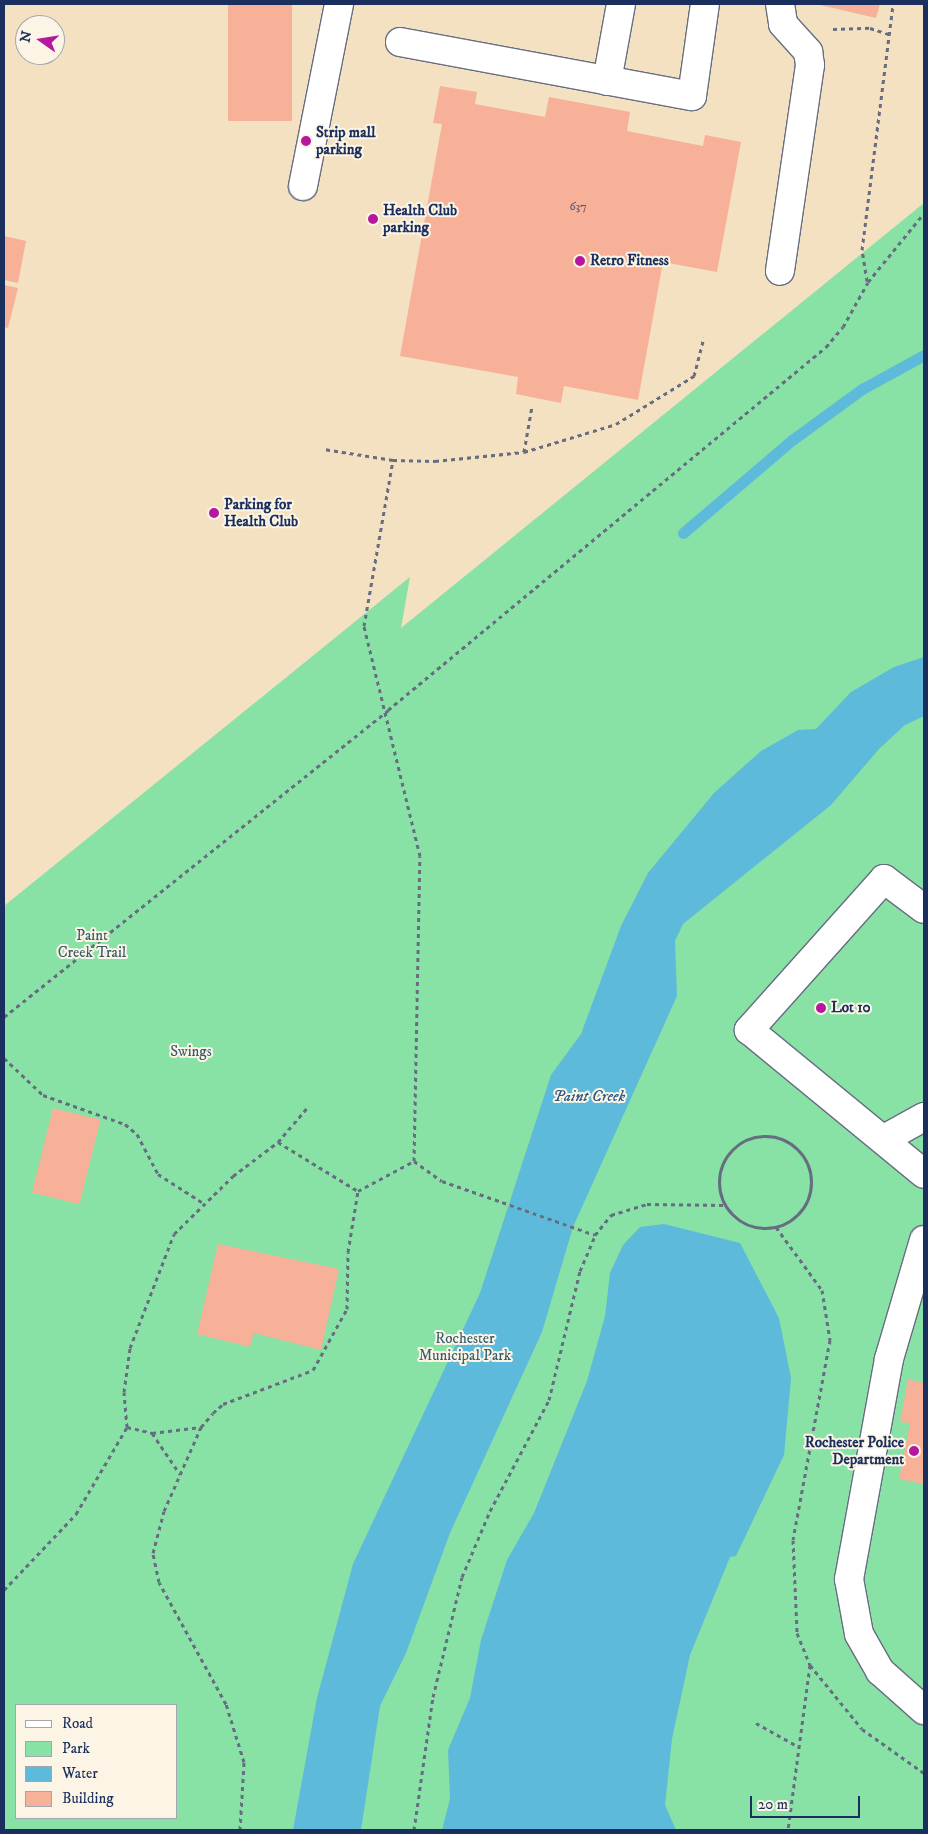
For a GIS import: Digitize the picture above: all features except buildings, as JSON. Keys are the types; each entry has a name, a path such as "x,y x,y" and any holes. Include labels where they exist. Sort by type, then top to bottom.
{"street":[{"path":"303,186 339,4"},
{"path":"607,81 621,4"},
{"path":"400,42 692,96 705,4"},
{"path":"780,4 784,24 808,52 806,96 780,271"},
{"path":"924,909 884,879 749,1030 884,1139 924,1174"},
{"path":"884,1139 924,1117"},
{"path":"924,1240 914,1306 860,1502 849,1579 859,1634 880,1671 924,1710"}],"path":[{"path":"868,282 862,250 893,4"},
{"path":"808,52 828,31 844,26 888,34"},
{"path":"4,1016 388,710 826,347 844,327 868,282 924,213"},
{"path":"324,449 393,460 435,461 524,452 616,424 657,402 694,376 704,337"},
{"path":"524,452 532,406"},
{"path":"393,460 364,626 388,710 420,856 414,1161"},
{"path":"4,1058 43,1095 125,1124 137,1134 158,1174 205,1204"},
{"path":"4,1590 76,1514 126,1427 124,1392 130,1348 174,1234 205,1204 278,1142 307,1108"},
{"path":"754,1137 784,1139 807,1160 811,1192 796,1218 776,1227 753,1228 725,1205 719,1183 728,1154 754,1137"},
{"path":"278,1142 358,1191"},
{"path":"358,1191 414,1161"},
{"path":"414,1161 442,1181 595,1235"},
{"path":"240,1830 244,1762 226,1704 159,1582 153,1553 180,1474 201,1427 223,1404 313,1370 347,1309 348,1252 358,1191"},
{"path":"414,1830 433,1697 462,1577 490,1511 549,1400 580,1271 595,1235 611,1215 647,1204 725,1205"},
{"path":"776,1227 822,1290 830,1340 793,1540 797,1633 810,1665 862,1729 924,1773"},
{"path":"126,1427 152,1433 201,1427"},
{"path":"152,1433 180,1474"},
{"path":"788,1830 810,1665"},
{"path":"756,1723 799,1747"}],"green space":[{"name":"Rochester Municipal Park","path":"924,203 924,1830 4,1830 4,906 410,577 401,628"}],"water":[{"name":"Paint Creek","path":"924,657 924,716 905,725 879,749 831,805 683,924 675,941 677,996 573,1227 542,1332 450,1533 406,1653 380,1706 361,1830 293,1830 317,1698 353,1564 480,1293 551,1075 581,1034 621,926 648,873 714,793 761,751 798,730 816,729 851,692 894,667"},
{"path":"664,1224 740,1243 779,1318 791,1378 784,1455 736,1556 730,1557 690,1655 672,1739 665,1805 676,1830 442,1830 450,1799 448,1750 470,1698 481,1640 507,1560 534,1513 587,1381 605,1316 610,1273 623,1245 640,1227"}],"waterway":[{"path":"683,533 792,440 862,389 924,355"}],"place":[{"name":"Strip mall parking","path":"306,141"},
{"name":"Health Club parking","path":"373,219"},
{"name":"Retro Fitness","path":"580,261"},
{"name":"Parking for Health Club","path":"214,513"},
{"name":"Lot 10","path":"821,1008"},
{"name":"Rochester Police Department","path":"914,1451"}],"park label":[{"name":"Paint Creek Trail","path":"92,944"},
{"name":"Swings","path":"191,1052"}]}
